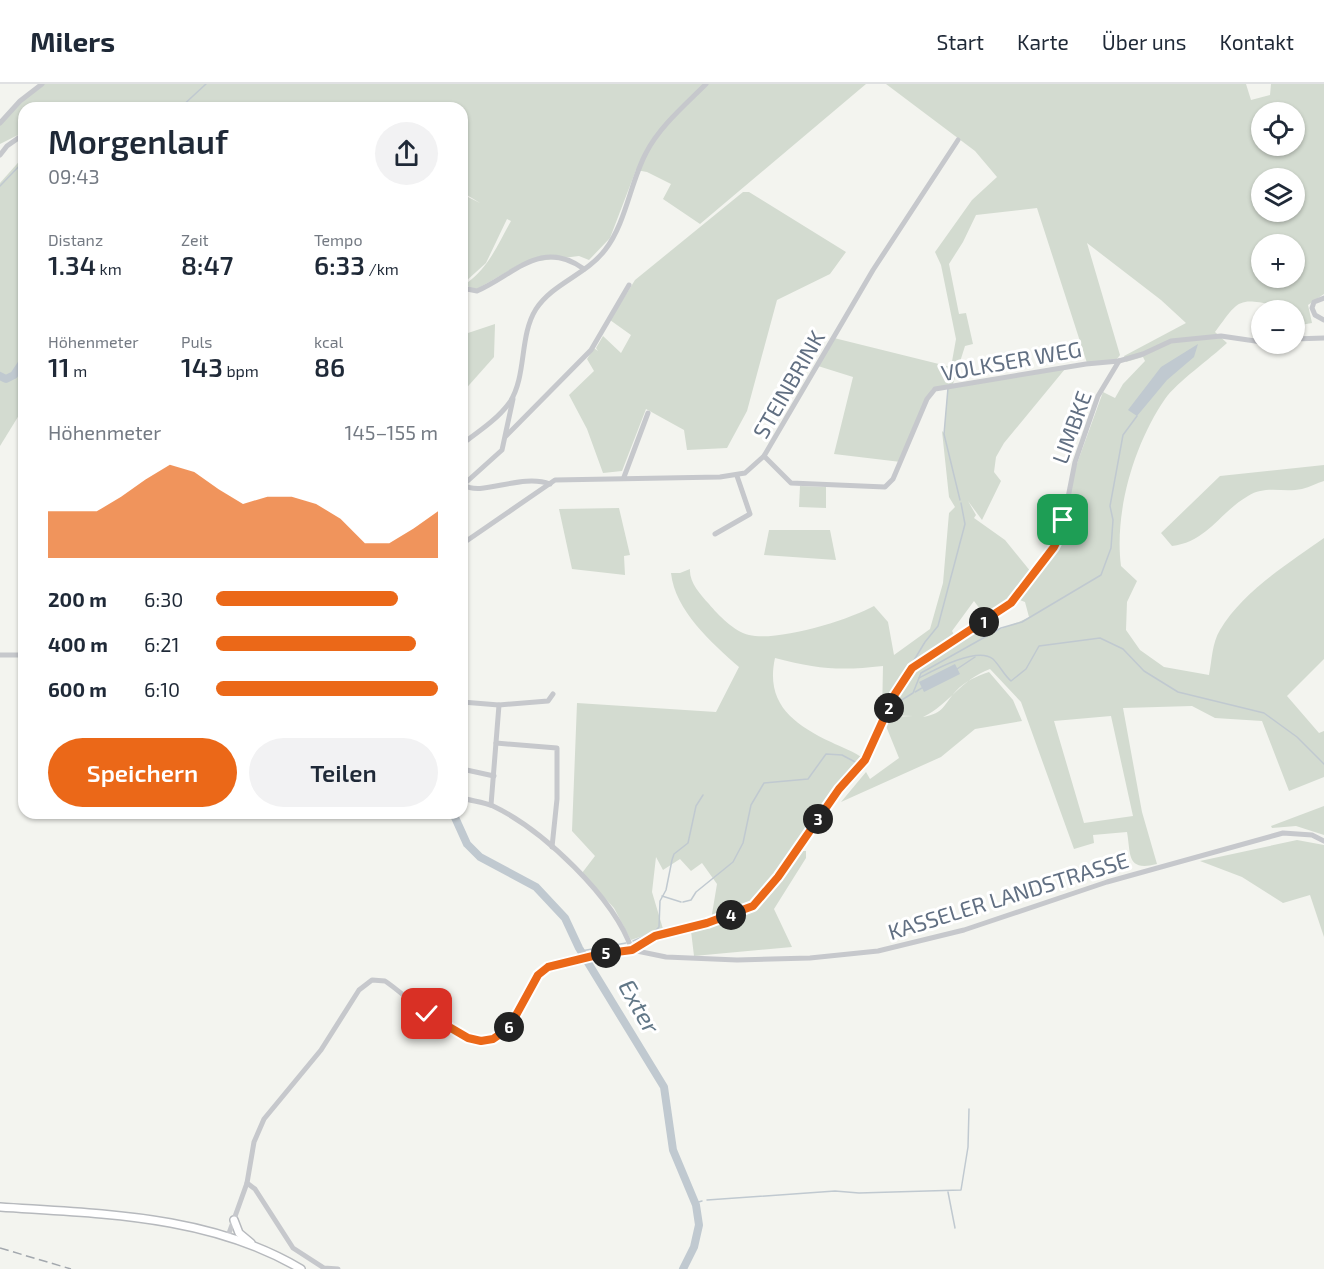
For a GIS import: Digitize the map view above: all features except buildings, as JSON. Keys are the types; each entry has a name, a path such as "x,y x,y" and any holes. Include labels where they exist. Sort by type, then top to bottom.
{"main road":[{"path":"0,1207 155,1219 228,1236 301,1269"},
{"path":"234,1220 239,1233 252,1245"}],"street":[{"path":"19,102 42,84"},
{"path":"468,481 502,450 534,312 551,291 596,260 609,244 651,144 706,84"},
{"path":"1,119 18,103"},
{"path":"0,155 7,146 18,138"},
{"name":"STEINBRINK","path":"737,476 752,469 764,456 874,268 958,140"},
{"path":"468,289 477,291 507,271 538,259 568,259 584,269"},
{"path":"506,436 591,350 629,285"},
{"path":"1324,298 1314,302 1311,308 1314,315 1324,320"},
{"path":"1119,361 1143,354 1171,341 1221,336 1251,340"},
{"path":"1305,339 1324,338"},
{"name":"VOLKSER WEG","path":"764,456 791,483 885,487 893,479 927,399 936,389 1086,364 1119,361"},
{"name":"LIMBKE","path":"632,950 655,936 744,911 758,901 839,789 865,760 895,694 912,668 1007,606 1025,587 1061,533 1072,469 1098,396 1119,361"},
{"path":"468,439 504,409 515,392"},
{"path":"624,477 648,413"},
{"path":"468,540 550,484 562,479 737,476 750,514 715,534"},
{"path":"468,487 475,489 511,481 541,480 550,484"},
{"path":"0,655 18,655"},
{"path":"468,702 500,705 548,701 554,694"},
{"path":"490,805 500,705"},
{"path":"496,743 557,748 557,799 552,847"},
{"path":"468,770 494,776"},
{"path":"468,800 490,805 526,825 552,847 607,902 620,922 632,950"},
{"name":"KASSELER LANDSTRASSE","path":"228,1236 247,1183 254,1142 264,1119 321,1050 359,990 367,982 382,980 442,1025 468,1038 487,1040 501,1036 509,1028 542,971 591,956 632,950 666,957 737,960 810,958 879,951 964,930 1107,882 1283,832 1312,835 1324,841"},
{"path":"247,1183 255,1190 293,1248 324,1268 338,1269"}],"shaded area":[{"path":"44,84 866,84 700,224 663,199 671,184 647,172 636,170 610,238 589,260 579,256 522,263 477,289 469,288 468,282 487,262 511,221 507,219 486,263 468,279 468,197 480,203 468,196 468,102 21,102"},
{"path":"886,84 1246,84 1251,100 1270,95 1271,84 1324,84 1324,294 1308,305 1312,323 1305,324 1305,300 1251,300 1251,302 1240,304 1229,313 1215,332 1227,343 1170,392 1144,436 1124,501 1120,545 1121,566 1137,581 1127,602 1126,630 1140,650 1164,667 1209,675 1215,640 1230,616 1254,590 1324,538 1324,659 1287,696 1319,733 1324,731 1324,777 1289,791 1262,721 1215,718 1192,706 1123,708 1142,812 1157,864 1147,866 1135,863 1130,854 1127,832 1093,835 1094,843 1074,849 1021,702 990,669 969,681 989,672 1013,700 1022,721 975,729 941,757 841,802 866,772 870,779 899,758 886,726 890,717 913,716 882,715 883,666 829,668 775,658 774,688 785,710 805,728 864,759 848,774 794,851 806,851 806,858 774,909 792,947 694,956 691,931 710,926 717,884 702,863 691,871 680,859 663,870 656,857 652,892 663,929 631,940 614,908 582,873 595,856 572,831 577,703 716,712 739,667 707,637 687,613 674,587 671,573 680,573 690,569 691,579 702,596 722,618 749,635 794,633 863,612 874,606 888,622 894,655 930,629 943,583 949,513 955,507 949,497 942,431 944,433 948,387 1065,369 1004,443 996,457 994,472 1001,481 982,520 968,501 976,515 974,518 1005,540 1031,572 1008,603 986,617 974,601 952,631 956,638 976,629 986,637 1024,620 1029,617 1025,602 1017,599 1062,534 1071,480 1103,392 1115,398 1123,384 1145,361 1143,357 1126,362 1124,356 1186,323 1161,300 1087,243 1120,355 1117,359 1087,363 1037,208 976,215 949,264 959,314 966,313 973,344 965,346 953,384 932,389 901,462 834,454 853,377 818,366 834,338 951,367 956,339 941,265 935,252 972,200 997,177 975,151","holes":["953,694 943,708 936,713 923,717 941,706","1111,716 1133,816 1084,823 1054,721"]},
{"path":"18,105 18,135 0,144 0,125"},
{"path":"18,163 18,417 0,446 0,183"},
{"path":"743,192 749,192 846,252 830,274 777,300 747,411 727,448 687,450 684,430 646,409 622,471 603,473 587,429 569,395 594,371 587,359 594,348 598,351 596,348 603,336 621,353 631,335 610,320 635,280"},
{"path":"495,324 494,357 468,386 468,333"},
{"path":"1198,344 1194,357 1167,380 1137,416 1128,410 1161,367"},
{"path":"1324,465 1324,481 1302,489 1268,490 1248,496 1195,539 1172,546 1161,533 1220,476"},
{"path":"800,486 826,487 826,508 799,507"},
{"path":"619,508 630,555 624,556 625,575 572,569 559,509"},
{"path":"769,530 830,530 836,560 764,555"},
{"path":"955,664 960,674 924,692 919,682"},
{"path":"1324,806 1324,835 1296,826 1272,828 1271,826"},
{"path":"1297,840 1324,845 1324,937 1310,895 1283,903 1242,877 1200,861"}],"waterway":[{"path":"186,102 206,84"},
{"path":"0,186 18,167"},
{"name":"Exter","path":"0,376 6,379 14,375 18,369"},
{"path":"948,388 944,434 960,500"},
{"path":"892,706 913,693 921,673 1001,628 1022,622 1101,575 1111,548 1113,520 1110,506 1123,435 1137,416"},
{"path":"890,700 925,642 938,626 965,524 961,503"},
{"path":"919,678 956,661 977,655 993,659 1011,681 1026,669 1039,646 1100,638 1123,649 1144,671 1178,692 1264,713 1297,737 1324,764"},
{"path":"957,669 975,657"},
{"path":"915,692 922,688"},
{"path":"683,902 691,900 696,892 733,862 743,843 751,805 764,783 808,779 826,754 842,755 857,763 864,756"},
{"path":"633,941 654,932 659,927 660,901 666,890 672,860 674,854 688,843 696,806 703,795"},
{"name":"Exter","path":"456,819 467,844 480,857 536,887 565,918 579,948 664,1087 673,1150 696,1205 699,1225 694,1247 683,1269"},
{"path":"662,896 681,902"},
{"path":"581,951 626,943"},
{"path":"707,1200 835,1191 859,1193 961,1190 968,1147 969,1109"},
{"path":"948,1192 955,1228"},
{"name":"Exter","path":"695,1203 702,1201"}],"railway":[{"path":"0,1248 71,1269"}],"route":[{"path":"427,1014 442,1025 468,1038 481,1041 493,1039 509,1028 538,975 548,967 601,954 632,950 643,941 655,936 707,923 753,906 778,877 839,789 865,760 895,694 912,668 1011,603 1054,547 1061,533 1063,520"}]}
